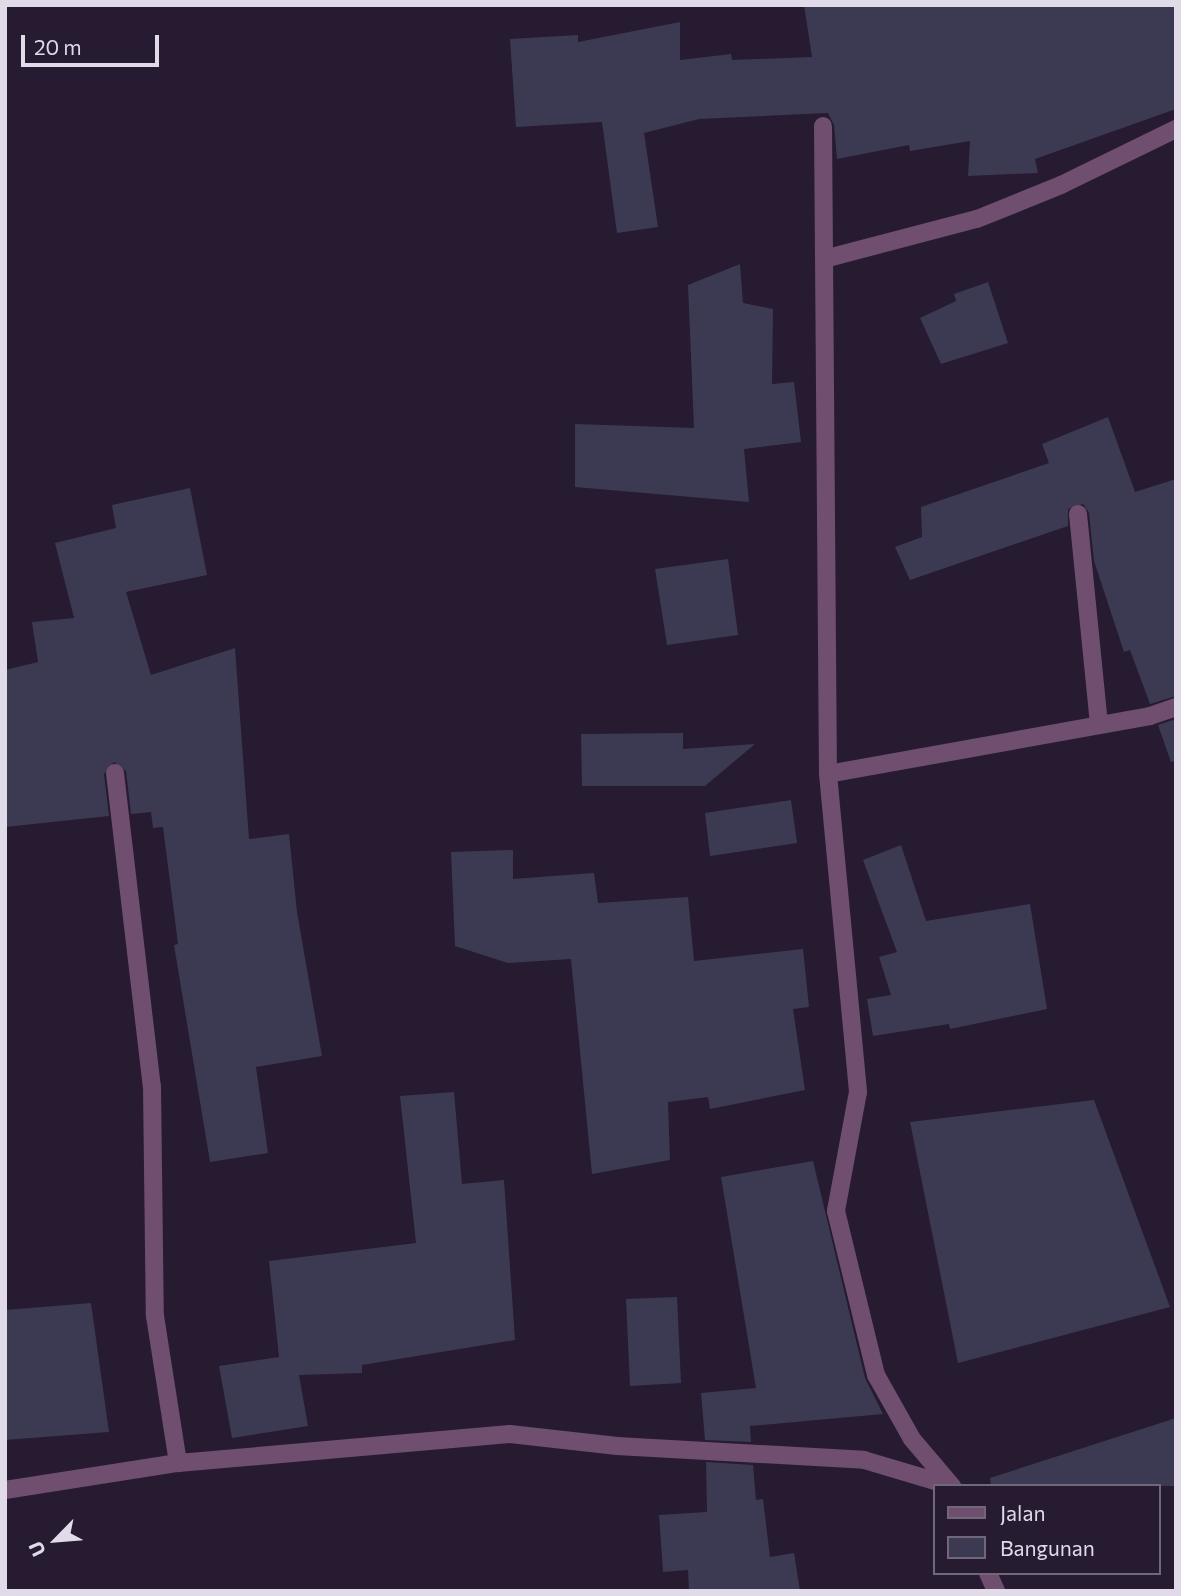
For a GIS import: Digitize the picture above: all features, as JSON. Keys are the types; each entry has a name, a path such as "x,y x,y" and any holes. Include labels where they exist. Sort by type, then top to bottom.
{"street":[{"path":"823,126 828,774 858,1092 836,1211 876,1375 912,1439 949,1484"},
{"path":"824,259 977,219 1061,185 1176,129"},
{"path":"1078,514 1099,725"},
{"path":"828,774 1099,725 1176,707"},
{"path":"115,773 152,1087 155,1316 178,1463"},
{"path":"5,1490 178,1463 510,1434 617,1446 864,1460 944,1484"},
{"path":"989,1575 996,1591"}],"building":[{"path":"804,5 1176,5 1176,109 1035,159 1038,173 968,176 970,141 910,151 909,145 837,159 834,125 828,113 699,119 644,133 658,227 617,233 602,122 516,127 510,39 578,35 578,42 680,22 680,60 731,54 732,60 812,57"},
{"path":"740,264 743,303 773,309 772,384 794,382 801,442 744,449 749,502 575,487 575,424 694,428 688,285"},
{"path":"988,282 1008,343 941,364 920,318 956,301 954,294"},
{"path":"1108,417 1135,492 1176,479 1176,696 1150,704 1130,650 1124,652 1094,561 1089,513 1083,504 1068,509 1068,526 910,580 895,547 922,537 921,507 1049,463 1042,444"},
{"path":"190,488 207,575 126,592 151,675 235,648 249,839 289,834 297,912 322,1056 256,1067 268,1153 210,1162 174,945 178,944 163,827 153,828 151,812 131,814 126,771 114,762 104,774 109,816 5,827 5,670 38,662 32,622 74,618 55,543 116,528 112,505"},
{"path":"728,559 738,635 667,645 655,569"},
{"path":"1176,719 1176,761 1171,762 1158,725"},
{"path":"683,733 683,749 755,744 705,786 582,786 581,734"},
{"path":"791,800 797,843 710,856 705,813"},
{"path":"901,845 926,921 1030,904 1047,1009 950,1029 949,1024 873,1036 867,999 891,995 879,957 897,952 863,860"},
{"path":"513,850 513,879 594,873 598,903 688,897 694,961 803,949 809,1007 793,1009 805,1090 710,1109 708,1097 668,1102 670,1160 592,1174 571,959 508,963 455,946 451,852"},
{"path":"454,1092 462,1184 504,1180 515,1340 362,1365 362,1373 299,1375 308,1426 232,1438 219,1366 279,1357 269,1261 416,1243 400,1096"},
{"path":"1094,1100 1170,1307 958,1363 910,1122"},
{"path":"813,1161 865,1378 883,1414 750,1426 751,1442 705,1440 701,1393 756,1388 721,1177"},
{"path":"677,1297 681,1383 630,1386 626,1299"},
{"path":"91,1303 109,1432 5,1440 5,1310"},
{"path":"1176,1418 1176,1486 991,1484 990,1478"},
{"path":"706,1462 753,1465 756,1500 763,1499 770,1557 794,1553 800,1591 689,1591 688,1570 663,1572 659,1515 707,1512"}]}
